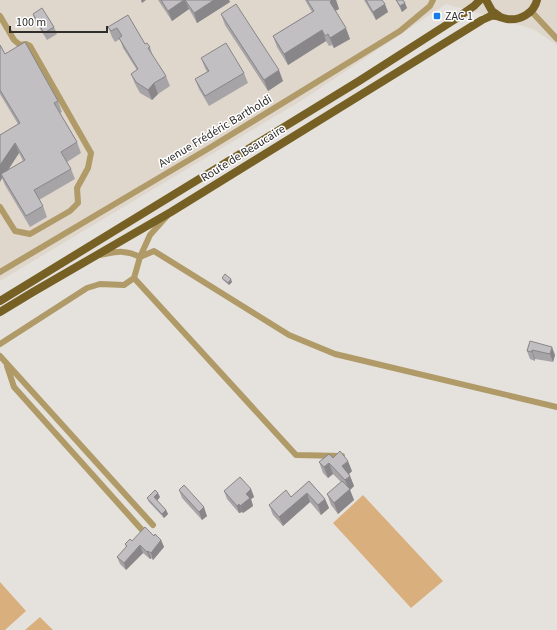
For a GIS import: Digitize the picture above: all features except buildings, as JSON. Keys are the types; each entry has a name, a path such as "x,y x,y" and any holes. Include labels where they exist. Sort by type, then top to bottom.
{"main road":[{"name":"Route de Beaucaire","path":"0,301 353,86 454,20 480,0"},
{"path":"486,0 492,11 499,16"},
{"path":"531,10 537,0"},
{"name":"Route de Beaucaire","path":"0,312 171,212 478,23 491,16 516,19 524,16 531,10"}],"street":[{"name":"Avenue Frédéric Bartholdi","path":"0,272 400,31 430,6 433,0"},
{"path":"531,10 557,39"},
{"path":"0,16 14,40 20,45 26,44 30,46 91,153 88,168 77,188 78,204 64,214 30,234 15,231 0,207"},
{"path":"0,344 87,288 100,284 124,284 134,278 140,257 150,235 171,212"},
{"path":"95,256 124,251 133,253 140,257"},
{"path":"140,257 154,251 289,335 334,354 557,407"},
{"path":"134,278 296,455 342,456"},
{"path":"0,356 153,525"},
{"path":"6,362 14,387 143,531"}],"shaded area":[{"path":"0,0 557,0 557,45 533,29 446,4 304,99 0,281"},
{"path":"363,495 443,581 411,608 333,523"},
{"path":"0,582 26,611 5,630 0,630"},
{"path":"40,617 53,630 25,630"}],"place":[{"name":"ZAC 1","path":"437,16"}]}
